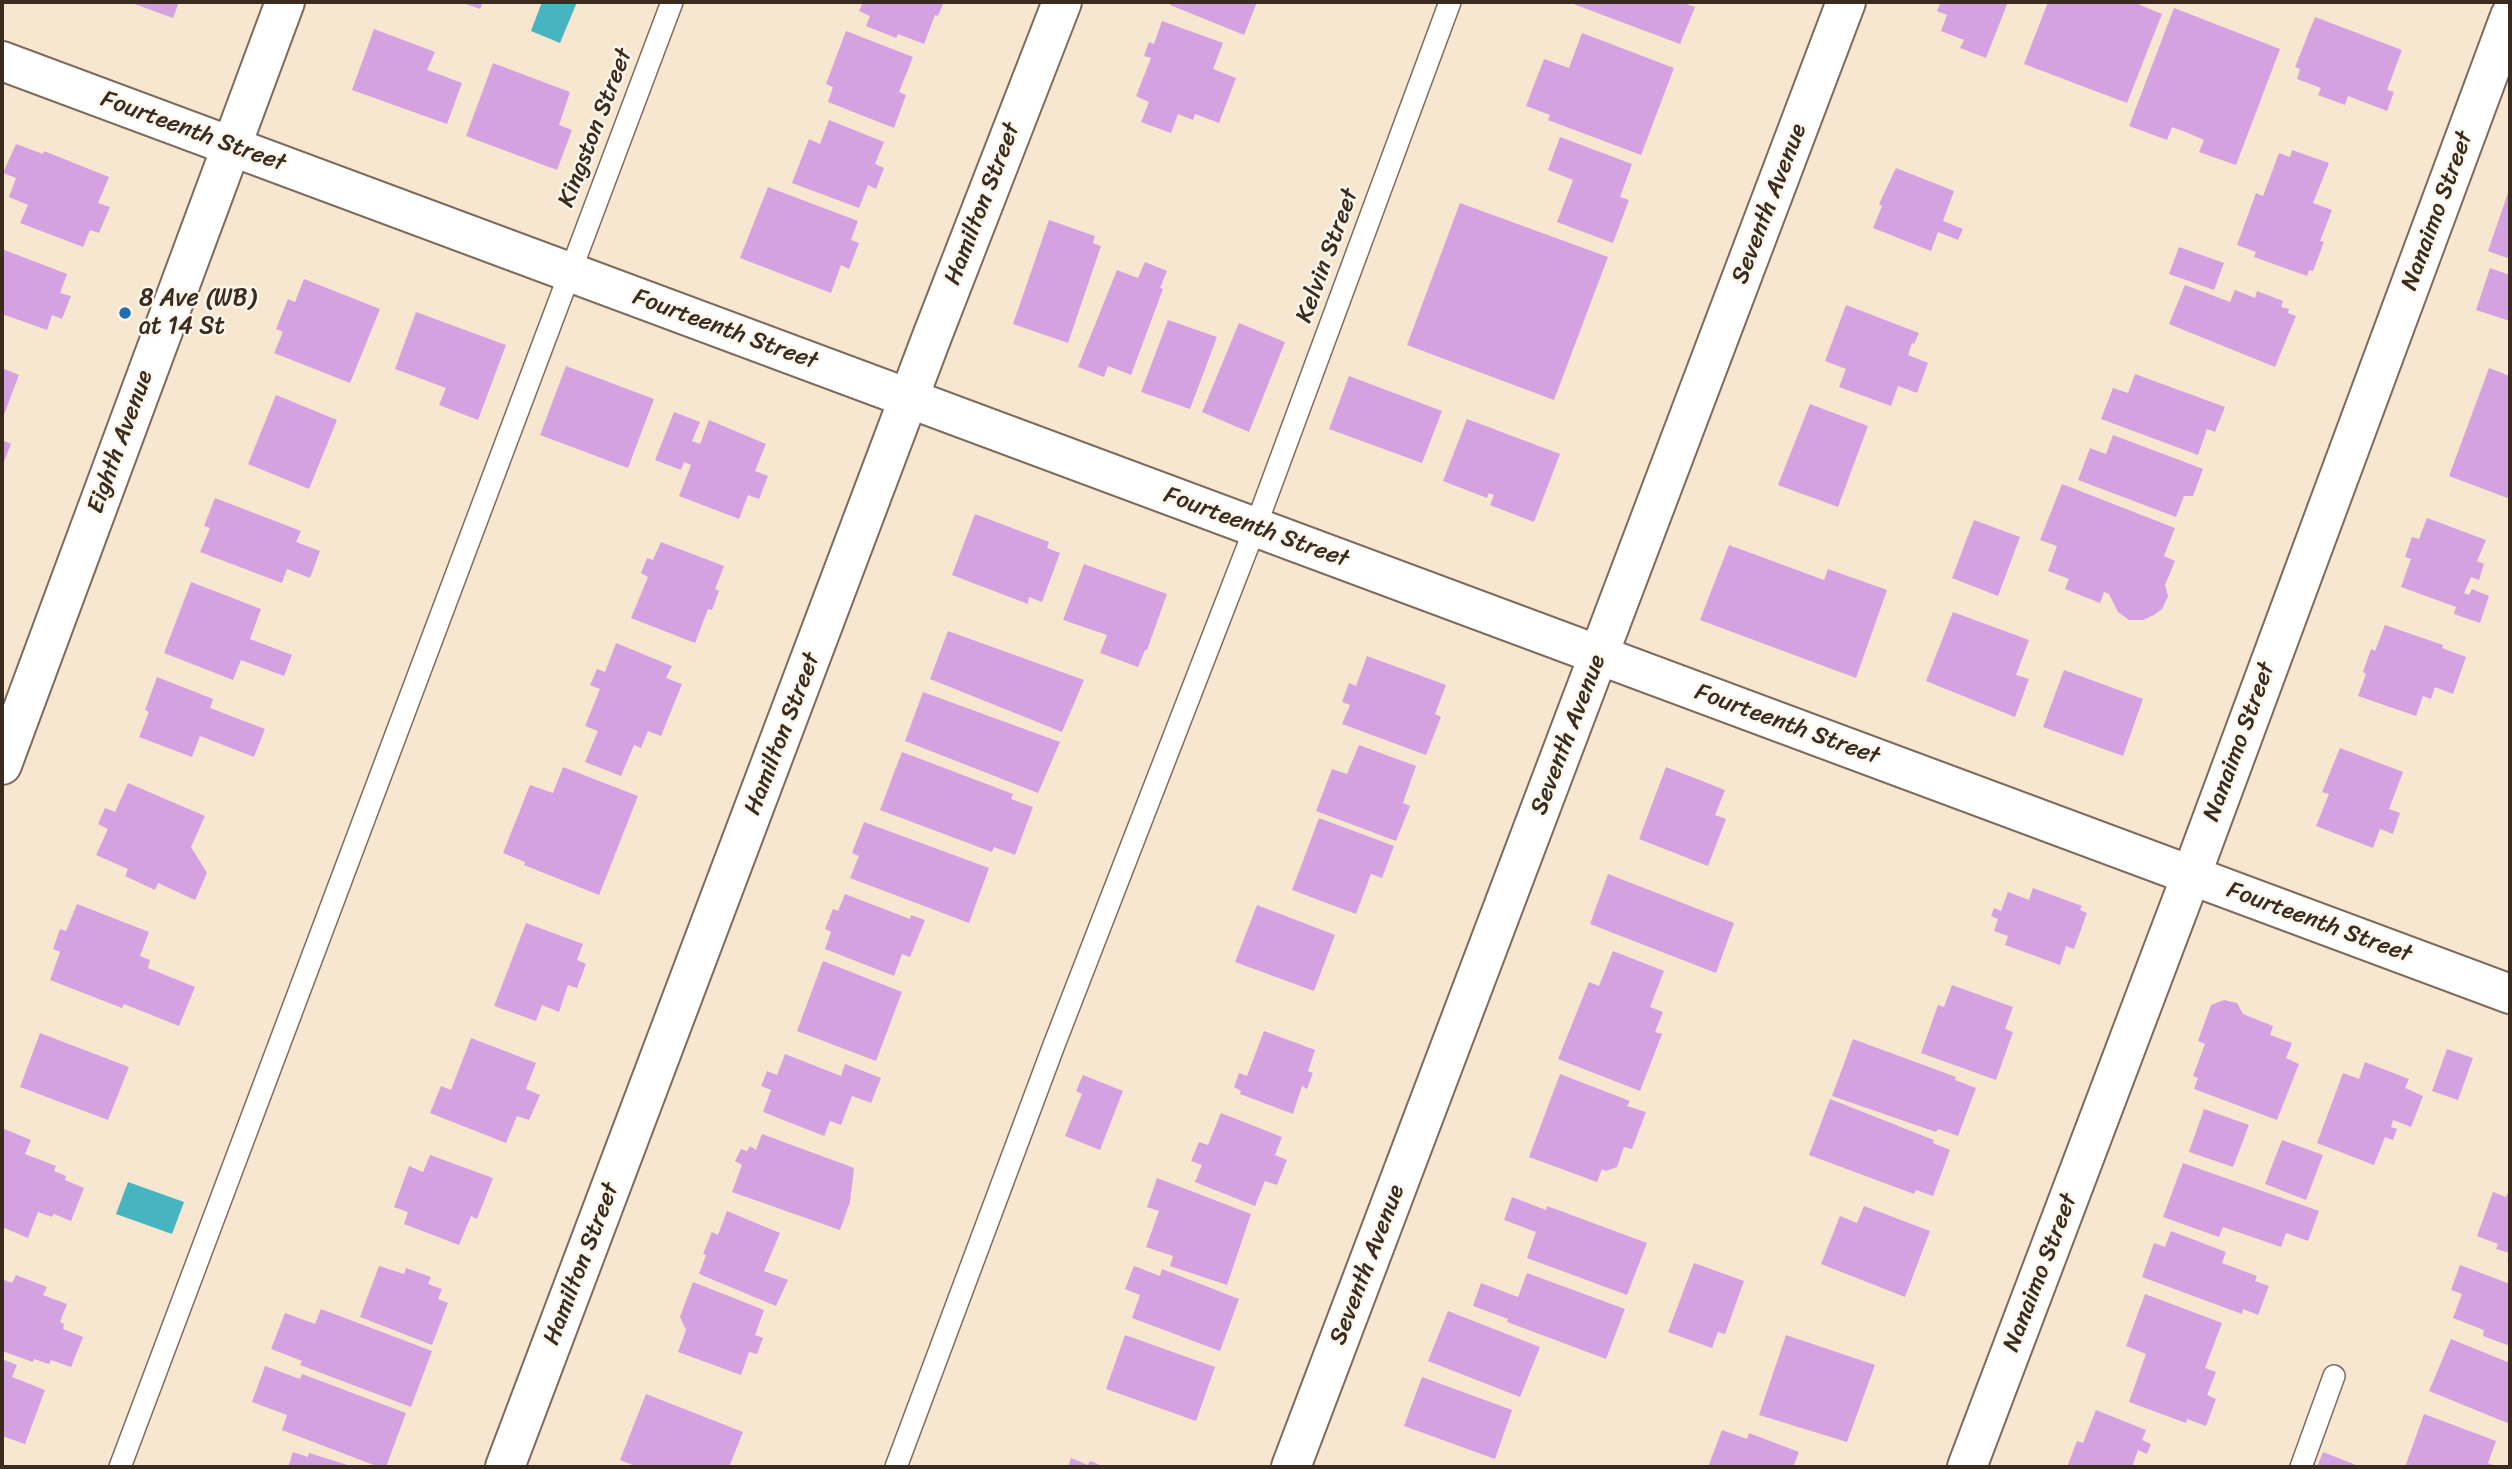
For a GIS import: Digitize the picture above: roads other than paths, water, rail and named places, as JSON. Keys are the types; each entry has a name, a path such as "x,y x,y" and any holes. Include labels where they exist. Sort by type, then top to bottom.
{"street":[{"name":"Eighth Avenue","path":"2,765 285,2"},
{"name":"Hamilton Street","path":"505,1467 1062,2"},
{"name":"Seventh Avenue","path":"1292,1467 1846,2"},
{"name":"Nanaimo Street","path":"1968,1467 2510,16"},
{"name":"Fourteenth Street","path":"2,61 2510,994"}],"lane":[{"name":"Kingston Street","path":"120,1467 672,2"},
{"name":"Kelvin Street","path":"897,1467 1054,1045 1255,528 1450,2"},
{"path":"2301,1467 2334,1376"}],"water":[{"path":"542,2 577,2 560,43 531,31"},
{"path":"128,1182 184,1202 172,1234 116,1214"}],"place":[{"name":"8 Ave (WB) at 14 St","path":"125,313"}]}
